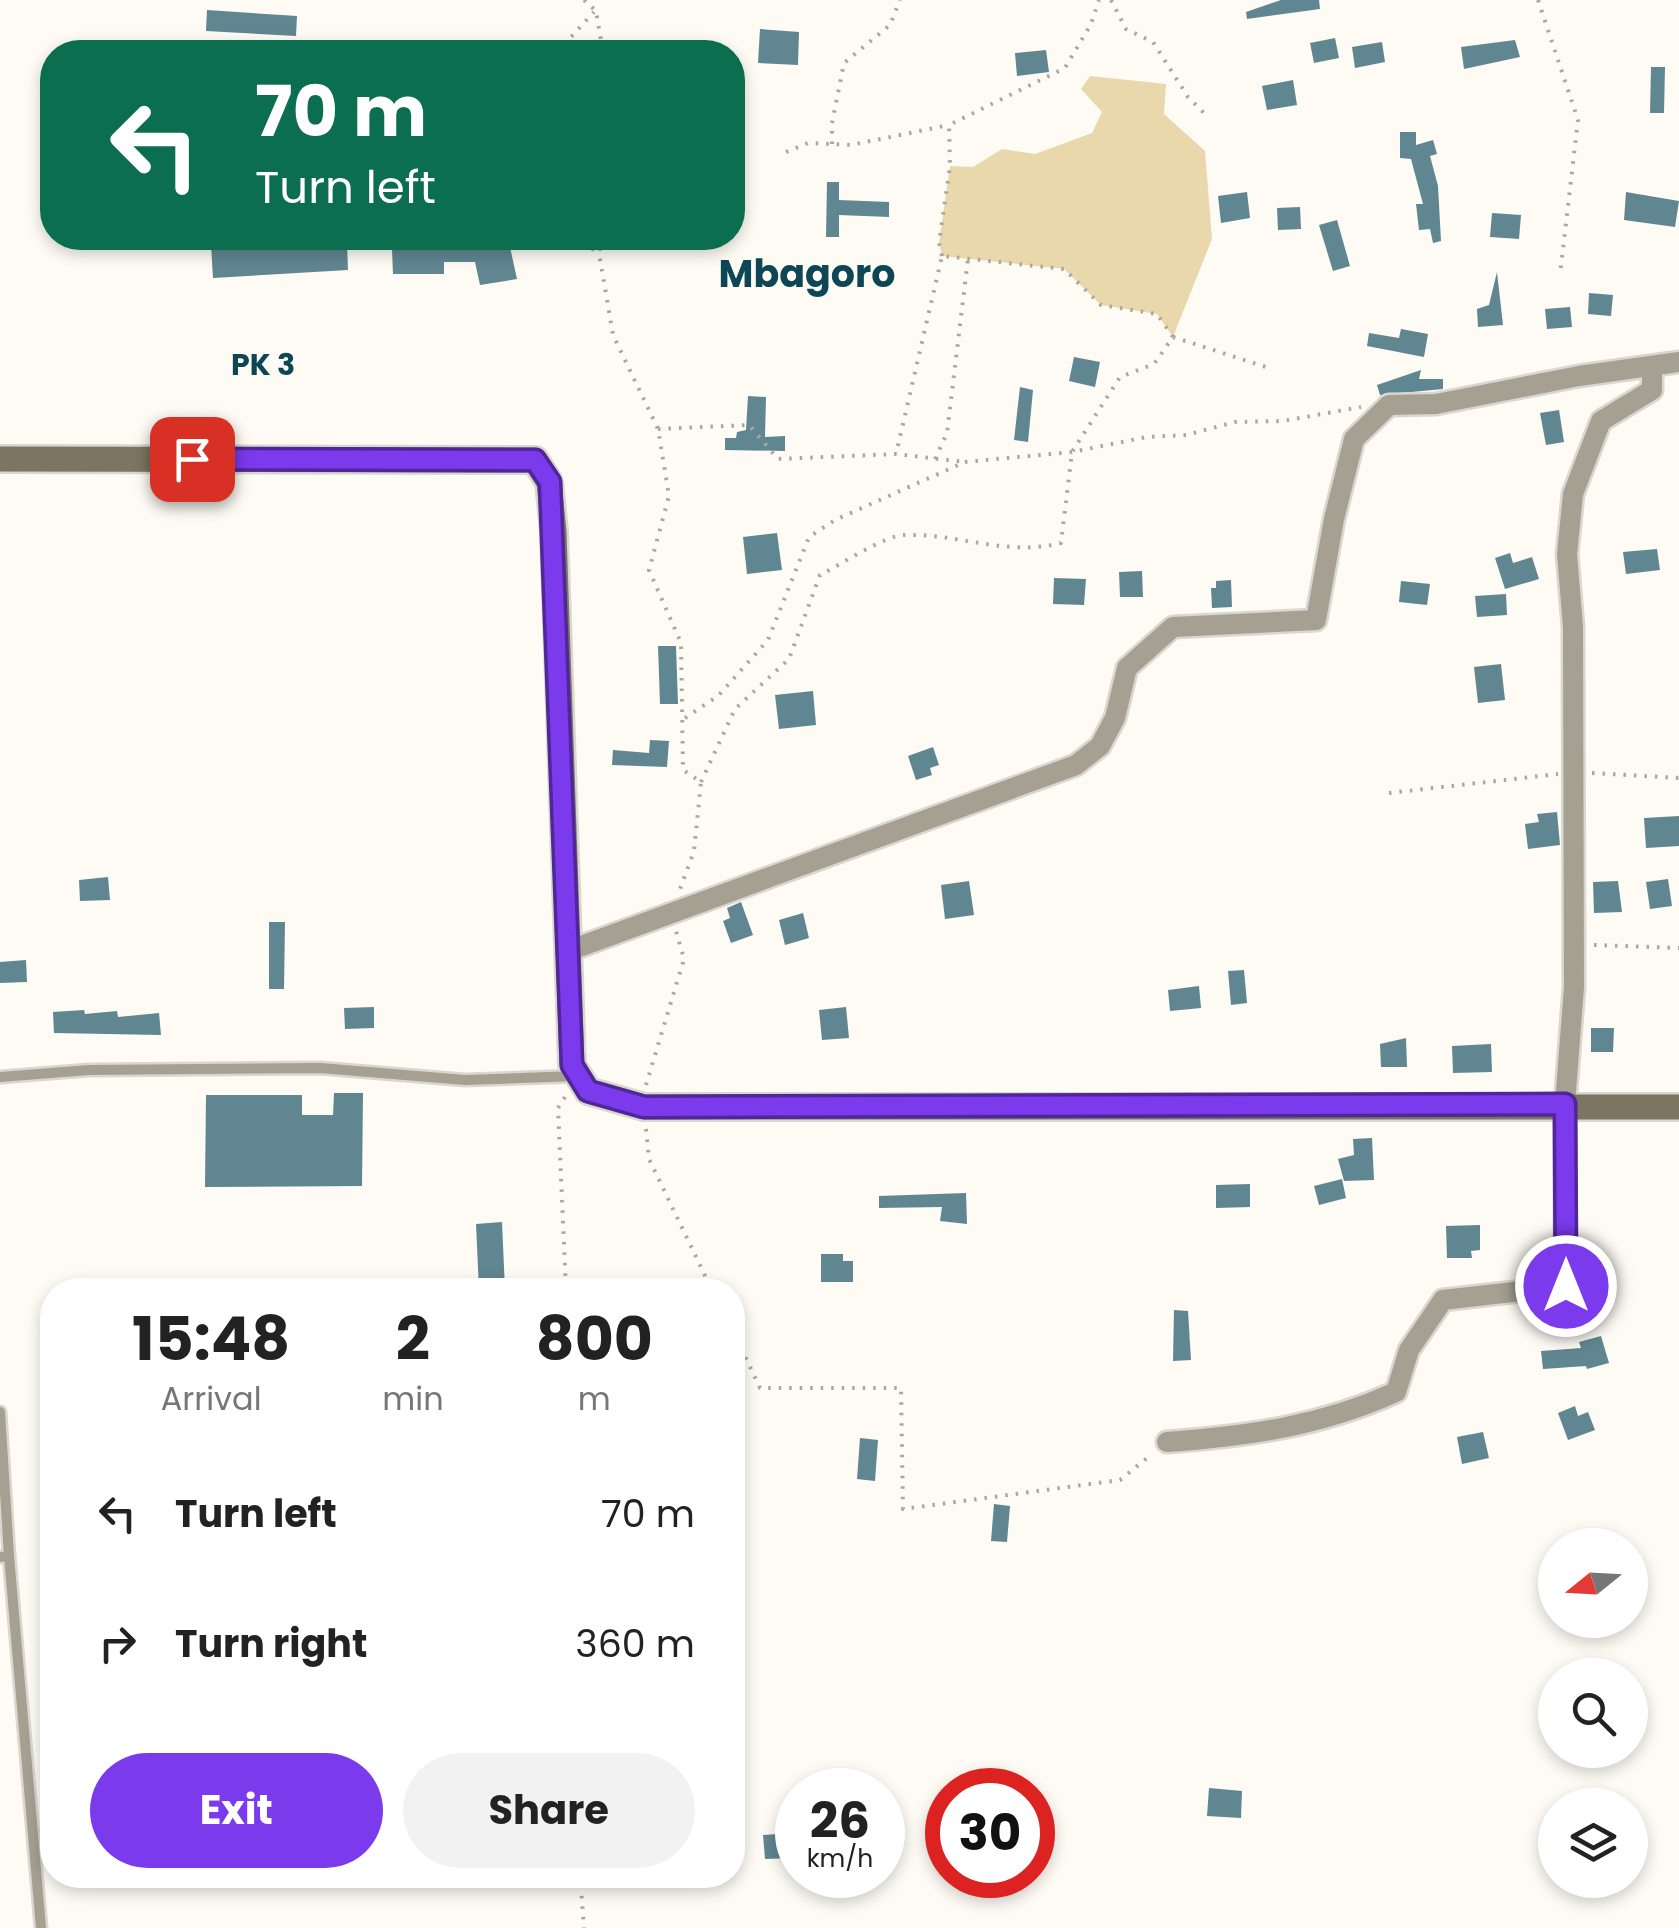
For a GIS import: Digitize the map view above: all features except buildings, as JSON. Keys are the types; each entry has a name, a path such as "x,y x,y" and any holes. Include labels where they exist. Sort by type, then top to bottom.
{"street":[{"path":"568,951 1076,765 1100,746 1108,732 1127,668 1173,627 1316,620 1354,439 1389,406 1436,404 1679,362"},
{"path":"1167,1442 1249,1436 1358,1409 1396,1392 1409,1350 1443,1300 1566,1286 1565,1104 1574,947 1575,772 1574,627 1567,554 1573,494 1601,421 1652,390 1652,366"},
{"path":"0,459 535,460 550,482 554,532 572,1065 588,1091 644,1107 1679,1107"}],"lane":[{"path":"0,1077 90,1070 320,1068 464,1080 578,1076"},
{"path":"0,1412 4,1556 42,1928"}],"path":[{"path":"584,0 596,11 601,40"},
{"path":"832,144 832,123 844,63 890,25 900,0"},
{"path":"786,152 808,142 852,146 929,126 950,126 1066,68 1091,24 1099,0"},
{"path":"1112,0 1126,29 1154,42 1188,97 1210,118"},
{"path":"1538,0 1578,120 1560,275"},
{"path":"568,40 596,11"},
{"path":"896,454 942,256 939,244 950,126"},
{"path":"593,250 599,254"},
{"path":"600,250 613,335 658,429 669,496 649,570 681,643 683,770 701,782"},
{"path":"942,256 1064,270 1101,305 1157,314 1173,337 1266,367"},
{"path":"935,459 947,432 968,259"},
{"path":"706,1278 648,1158 644,1107 655,1044 684,959 671,913 694,851 701,782 735,710 789,659 820,575 901,534 996,546 1040,548 1061,543 1072,452 1120,377 1154,364 1173,337"},
{"path":"658,429 749,425 778,459 896,454 965,462 1072,452 1148,437 1186,435 1234,422 1283,420 1341,408 1389,406"},
{"path":"685,718 718,696 768,640 809,537 965,462"},
{"path":"1388,794 1575,772 1679,778"},
{"path":"1574,947 1679,948"},
{"path":"565,1278 558,1108 578,1076"},
{"path":"745,1356 760,1388 901,1388 903,1509 1120,1480 1167,1442"},
{"path":"581,1888 584,1928"}],"shaded area":[{"path":"1090,76 1166,84 1164,114 1205,151 1212,239 1173,337 1157,314 1101,305 1064,269 942,256 939,243 950,166 973,167 1002,149 1035,154 1092,133 1102,112 1081,89"}],"district":[{"name":"Mbagoro","path":"807,274"},
{"name":"PK 3","path":"263,365"}],"route":[{"path":"192,459 535,460 550,482 572,1065 588,1091 644,1107 1565,1104 1566,1286"}]}
